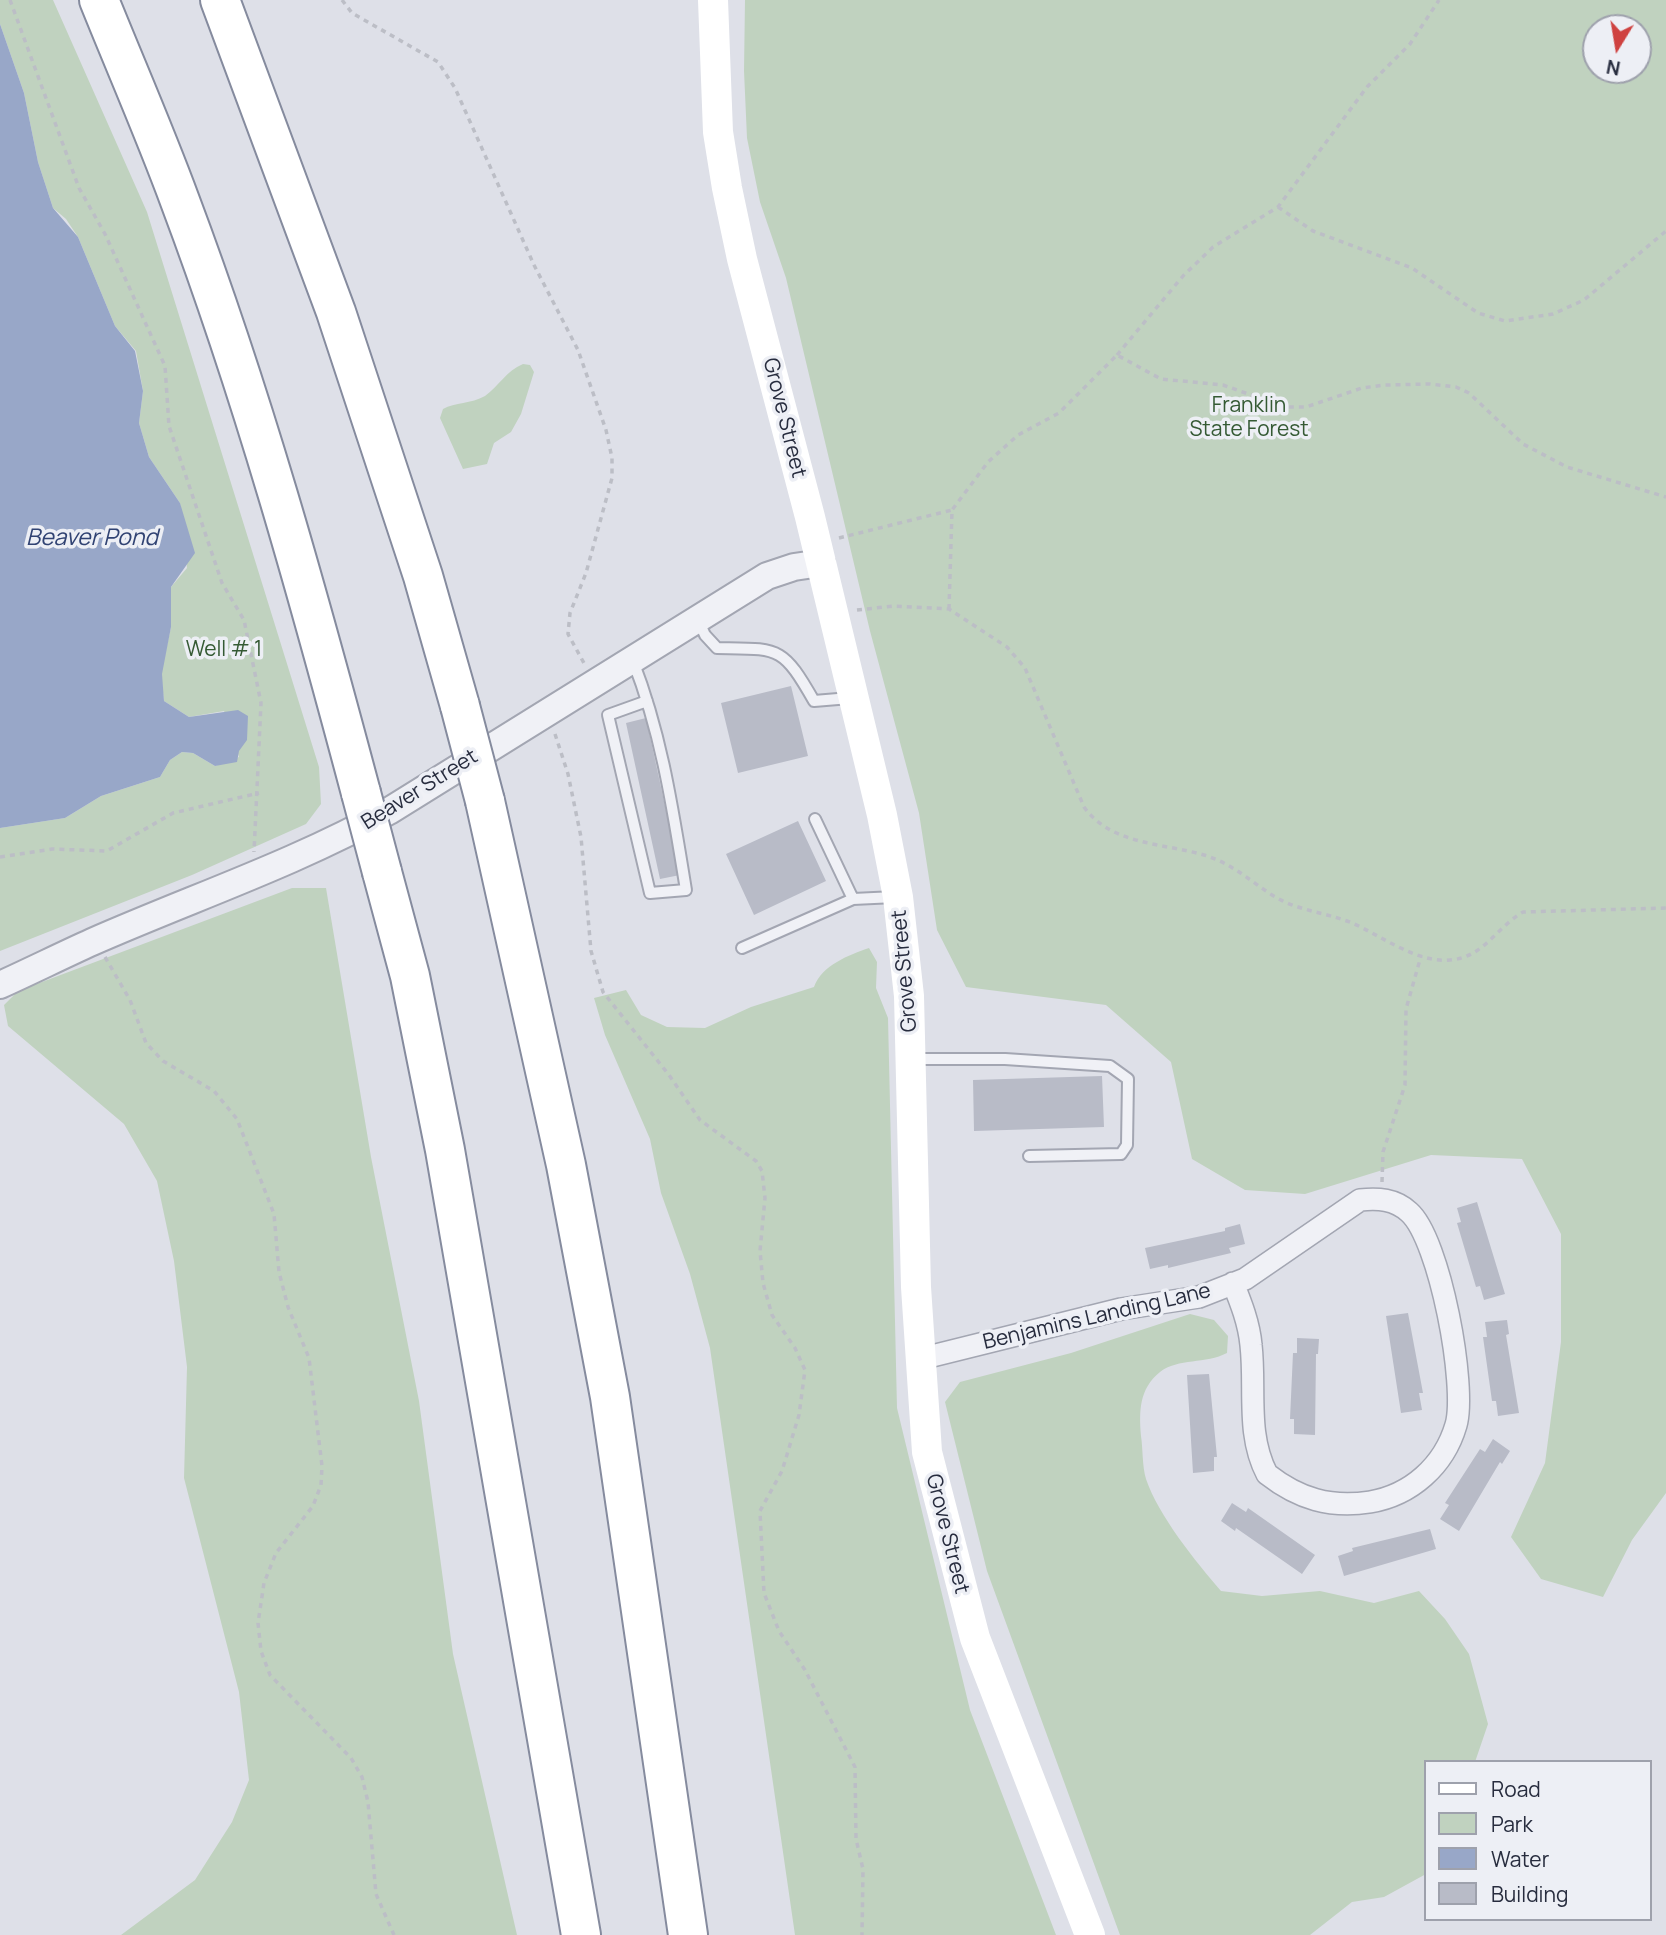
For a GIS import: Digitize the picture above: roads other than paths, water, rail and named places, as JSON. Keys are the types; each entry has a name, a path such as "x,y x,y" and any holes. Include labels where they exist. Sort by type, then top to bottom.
{"highway":[{"path":"99,0 180,201 250,402 307,589 410,976 445,1150 581,1935"},
{"path":"220,0 336,312 423,576 485,801 566,1165 610,1398 688,1935"}],"main road":[{"name":"Grove Street","path":"713,0 718,132 727,188 742,259 819,552 882,815 898,897 909,996 920,1359 927,1452 975,1639 1090,1935"}],"street":[{"name":"Beaver Street","path":"0,985 93,942 328,844 389,811 767,576 794,567 819,552"},
{"name":"Benjamins Landing Lane","path":"920,1359 1121,1309 1199,1297 1233,1283 1245,1279 1360,1200 1382,1198 1411,1213 1423,1230 1440,1269 1459,1401 1456,1424 1448,1444 1427,1475 1391,1499 1347,1505 1310,1501 1267,1474 1255,1439 1251,1346 1245,1312 1233,1283"}],"lane":[{"path":"697,618 705,635 717,648 772,649 790,662 814,701 853,697"},
{"path":"632,658 647,701 664,755 686,890 650,892 608,715 647,701"},
{"path":"815,819 853,899"},
{"path":"742,948 853,899 898,897"},
{"path":"912,1059 1005,1059 1110,1066 1128,1079 1127,1145 1121,1154 1029,1156"}],"water":[{"name":"Beaver Pond","path":"0,24 24,93 38,162 53,208 78,237 115,326 135,351 143,391 139,423 149,457 180,503 195,553 171,587 171,627 162,674 164,701 189,717 238,710 248,716 247,740 239,751 237,762 215,766 193,753 182,752 170,760 160,777 101,796 65,818 0,828"}],"park label":[{"name":"Franklin State Forest","path":"1249,418"},
{"name":"Well # 1","path":"224,650"}]}
